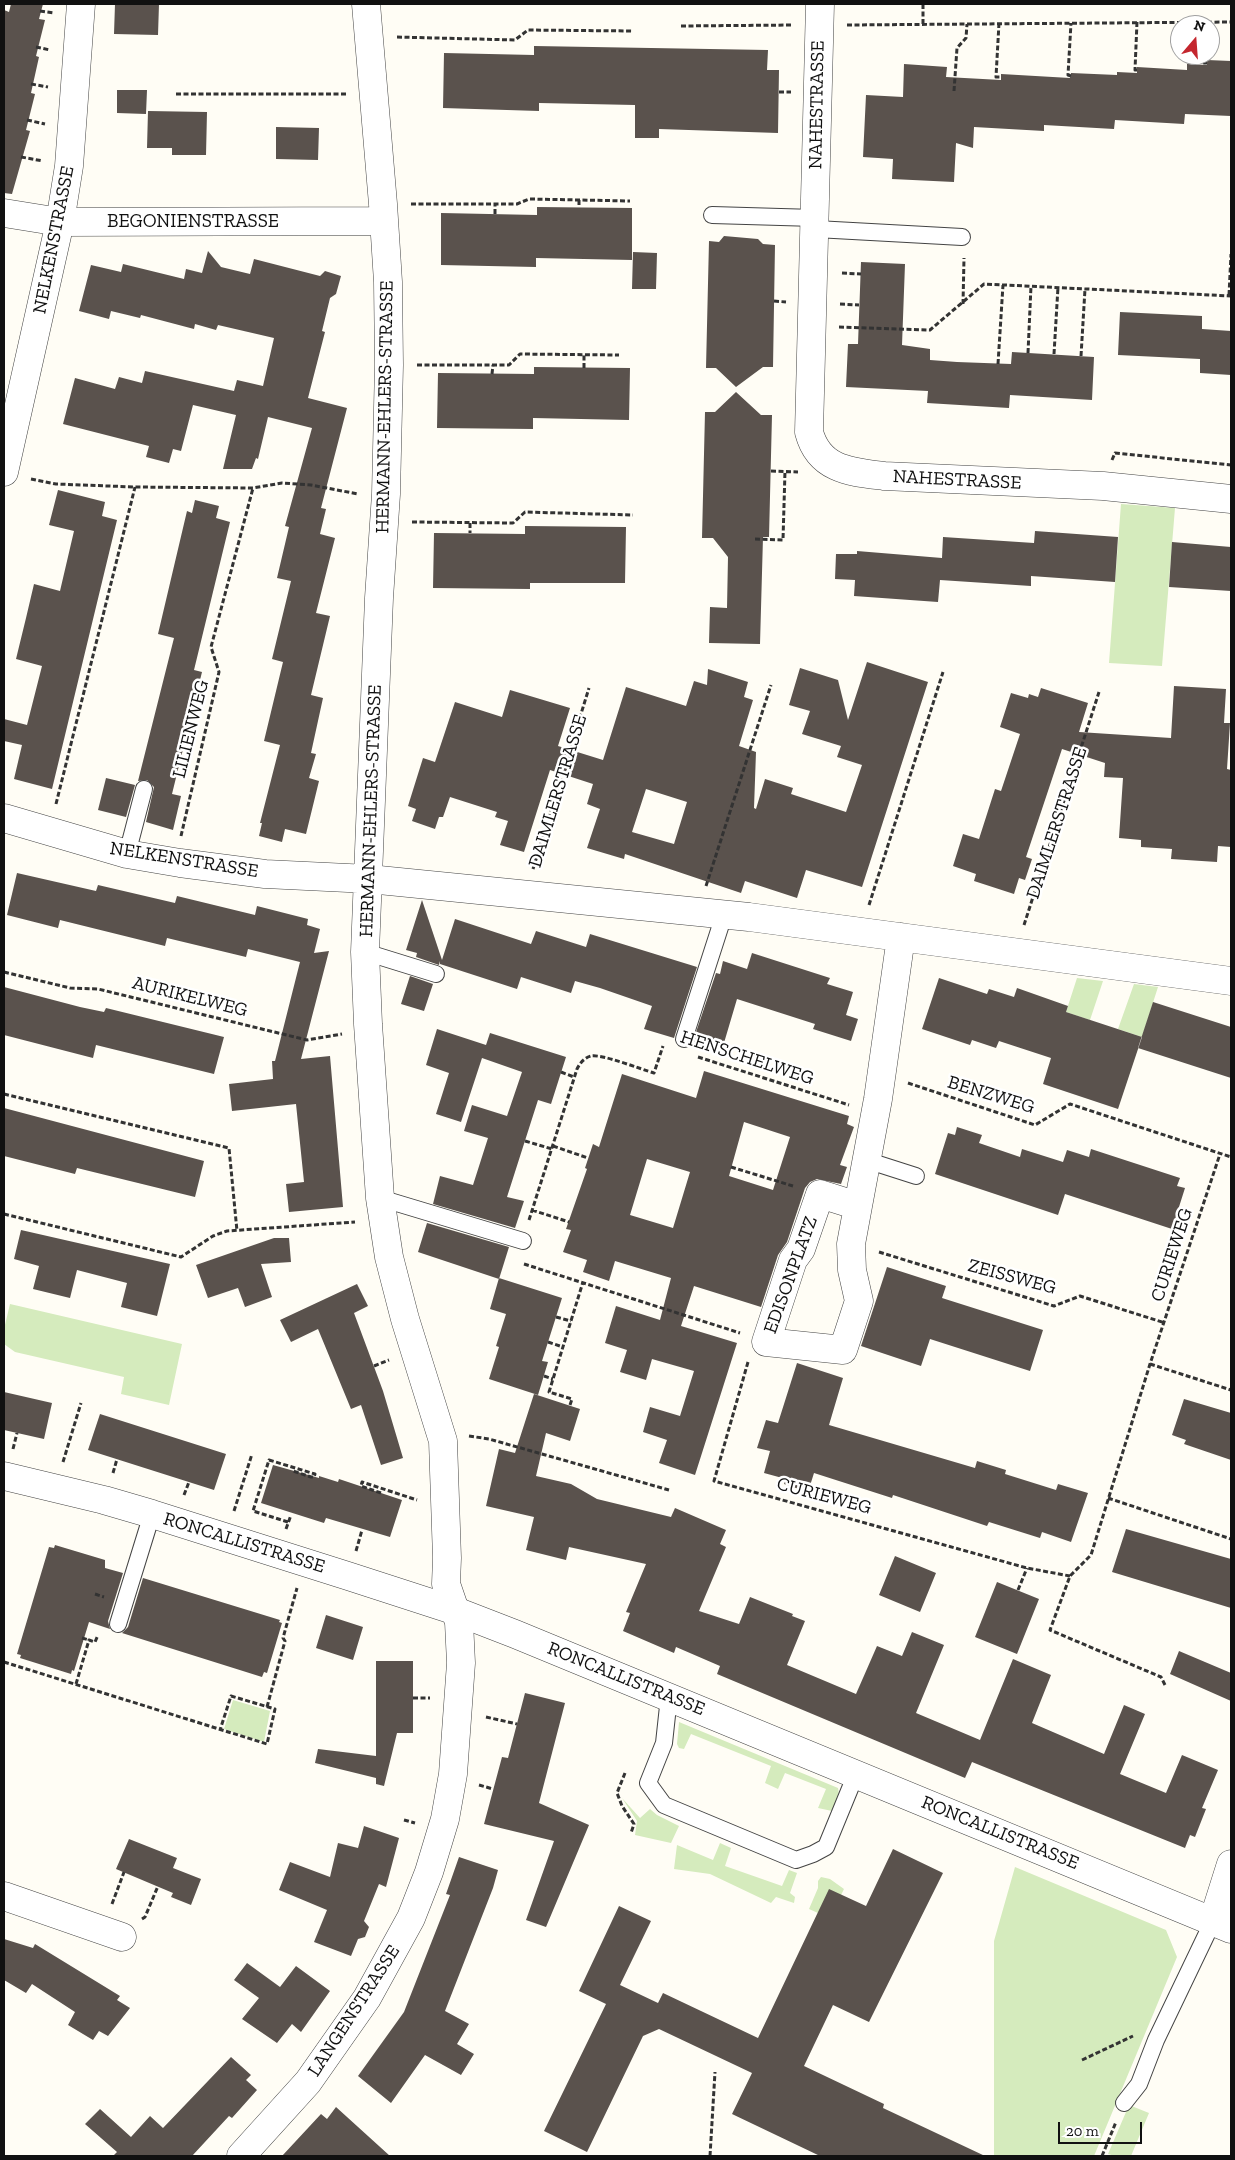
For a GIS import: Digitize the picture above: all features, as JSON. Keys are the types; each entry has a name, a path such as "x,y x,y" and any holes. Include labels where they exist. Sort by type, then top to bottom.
{"street":[{"name":"NELKENSTRASSE","path":"13,475 69,166 81,4"},
{"name":"HERMANN-EHLERS-STRASSE","path":"366,4 388,282 389,365 386,494 379,598 365,952 368,1024 382,1209 389,1257 405,1318 443,1441 446,1584 453,1610"},
{"name":"NAHESTRASSE","path":"819,14 809,432 821,454 848,472 884,476 1103,486 1231,499"},
{"name":"BEGONIENSTRASSE","path":"4,213 60,222 383,212"},
{"name":"NELKENSTRASSE","path":"4,818 127,854 180,863 265,874 369,879"},
{"name":"DAIMLERSTRASSE","path":"369,879 711,914 901,937 1231,982"},
{"name":"EDISONPLATZ","path":"858,1206 820,1194 802,1249 793,1260 766,1342 843,1350 859,1301 852,1270 852,1244 876,1113 901,937"},
{"name":"RONCALLISTRASSE","path":"4,1476 152,1514 453,1610 593,1664 1222,1925"},
{"name":"LANGENSTRASSE","path":"241,2156 308,2082 367,1998 411,1918 445,1819 453,1774 461,1663 459,1622 453,1610"},
{"path":"1222,1925 1231,1864"},
{"path":"4,1896 121,1937"}],"lane":[{"path":"712,215 815,223 963,245"},
{"path":"127,854 144,789"},
{"path":"677,1044 711,914"},
{"path":"365,952 436,974"},
{"path":"866,1160 916,1176"},
{"path":"382,1209 523,1241"},
{"path":"118,1624 152,1514"},
{"path":"669,1697 664,1743 648,1783 664,1805 796,1860 826,1847 856,1774"},
{"path":"1124,2103 1139,2084 1156,2040 1222,1925"}],"path":[{"path":"922,24 923,4"},
{"path":"681,26 819,14 922,24 1170,22"},
{"path":"1137,22 1135,70 1137,70"},
{"path":"999,23 996,77 1001,77"},
{"path":"1070,76 1068,75 1071,23"},
{"path":"954,91 957,48 966,38 967,24"},
{"path":"369,36 515,40 528,30 632,32"},
{"path":"779,92 787,92"},
{"path":"176,94 355,94"},
{"path":"383,212 518,204 529,199 630,201"},
{"path":"579,200 580,207"},
{"path":"495,204 495,214"},
{"path":"962,304 963,245"},
{"path":"813,325 930,330 984,284 1230,296 1231,254"},
{"path":"832,273 861,274"},
{"path":"998,364 1003,285"},
{"path":"1028,353 1031,286"},
{"path":"1054,354 1058,287"},
{"path":"1081,356 1085,289"},
{"path":"832,304 860,305"},
{"path":"389,365 509,365 520,354 620,355"},
{"path":"584,355 584,368"},
{"path":"492,365 492,374"},
{"path":"1111,462 1115,453 1231,465"},
{"path":"755,539 783,540 785,471"},
{"path":"13,475 56,484 253,488 282,483 311,485 355,494 386,494"},
{"path":"47,832 56,808 135,487"},
{"name":"LILIENWEG","path":"180,863 181,830 219,672 211,647 253,488"},
{"path":"384,522 513,524 524,512 633,515"},
{"path":"470,523 470,533"},
{"path":"861,932 943,672"},
{"path":"711,914 771,685"},
{"name":"DAIMLERSTRASSE","path":"530,894 536,854 589,688"},
{"name":"DAIMLERSTRASSE","path":"1015,953 1099,692"},
{"name":"AURIKELWEG","path":"4,972 70,988 98,989 307,1040 335,1036 368,1024"},
{"name":"HENSCHELWEG","path":"583,1282 517,1262 574,1077 581,1062 591,1056 601,1057 654,1073 662,1046 677,1044"},
{"name":"HENSCHELWEG","path":"690,1054 876,1113"},
{"path":"561,1072 574,1077"},
{"name":"BENZWEG","path":"882,1075 1035,1125 1070,1104 1231,1157"},
{"path":"4,1094 229,1148 237,1231"},
{"path":"525,1141 588,1158"},
{"name":"CURIEWEG","path":"1165,1685 1161,1677 1050,1630 1070,1576 1091,1555 1150,1364 1220,1154"},
{"name":"EDISONPLATZ","path":"731,1167 820,1194"},
{"path":"4,1214 181,1257 213,1236 227,1231 382,1209"},
{"path":"532,1210 569,1222"},
{"name":"ZEISSWEG","path":"852,1244 1054,1306 1080,1296 1165,1323"},
{"path":"570,1406 572,1399 549,1392 583,1282 746,1335"},
{"path":"556,1317 571,1322"},
{"path":"548,1342 563,1347"},
{"name":"CURIEWEG","path":"749,1357 714,1481 1027,1568 1070,1576"},
{"path":"1150,1364 1231,1390"},
{"path":"544,1376 553,1379"},
{"path":"55,1488 81,1403"},
{"path":"443,1441 465,1436 489,1439 668,1490"},
{"path":"226,1537 252,1454"},
{"path":"288,1522 253,1511 269,1460 315,1474 314,1478 293,1471"},
{"path":"381,1493 361,1486 362,1482 421,1501"},
{"path":"1108,1498 1231,1538"},
{"path":"355,1553 362,1530"},
{"path":"267,1707 286,1641 283,1638 304,1562"},
{"path":"1018,1590 1027,1568"},
{"path":"82,1638 89,1640"},
{"path":"4,1662 220,1730 267,1744 275,1709 231,1696 220,1730"},
{"path":"121,1937 145,1917 158,1886"},
{"path":"1082,2060 1136,2034 1156,2040"},
{"path":"710,2156 715,2072"},
{"path":"1102,2156 1124,2103"}],"green space":[{"path":"1121,504 1175,508 1162,666 1109,663"},
{"path":"1077,978 1103,981 1090,1020 1066,1012"},
{"path":"1134,984 1158,987 1142,1037 1118,1029"},
{"path":"10,1304 182,1344 169,1405 121,1394 124,1377 15,1352 4,1344 4,1329"},
{"path":"233,1700 270,1711 264,1742 224,1729"},
{"path":"679,1722 838,1788 835,1806 832,1811 818,1808 826,1789 785,1773 778,1789 765,1783 771,1766 691,1734 684,1749 679,1748 677,1744"},
{"path":"622,1798 640,1818 650,1809 657,1815 679,1826 671,1843 635,1835 637,1821"},
{"path":"720,1843 731,1848 725,1866 782,1886 789,1870 797,1873 790,1893 795,1897 794,1903 776,1897 771,1903 710,1874 674,1869 677,1845 713,1860"},
{"path":"1015,1867 1166,1930 1177,1957 1094,2156 994,2156 994,1941"},
{"path":"821,1877 830,1879 844,1889 841,1895 818,1913 809,1909"},
{"path":"1129,2105 1149,2113 1131,2156 1108,2154"}],"building":[{"path":"11,4 43,4 39,19 45,20 36,56 39,57 31,93 35,94 26,130 30,131 12,194 4,193 4,10 9,12"},
{"path":"115,4 159,4 158,35 114,34"},
{"path":"534,46 768,50 767,70 779,70 778,133 659,129 659,138 635,138 635,105 539,103 539,111 443,108 444,53 534,55"},
{"path":"1220,61 1231,61 1231,116 1185,114 1184,124 1115,120 1114,129 1044,125 1044,131 974,127 973,148 956,143 954,182 892,179 893,159 863,157 866,95 903,97 904,64 947,67 946,77 1001,80 1001,74 1070,78 1071,73 1117,75 1117,72 1137,73 1137,67 1187,70 1187,65 1220,65"},
{"path":"117,90 147,90 146,114 117,113"},
{"path":"148,111 207,112 206,155 172,155 172,148 147,148"},
{"path":"276,127 319,128 318,160 276,159"},
{"path":"537,207 632,208 632,260 536,258 536,267 441,265 441,213 537,215"},
{"path":"724,236 758,239 763,244 775,245 773,367 763,367 736,387 716,368 706,368 709,241 719,242"},
{"path":"208,251 221,267 250,274 254,259 320,276 325,271 341,276 336,294 330,298 322,331 325,332 308,398 347,408 321,508 326,509 320,534 335,538 316,613 330,616 311,695 323,698 311,753 316,754 309,778 319,781 306,834 285,829 282,842 259,836 262,823 260,823 280,745 264,741 283,662 272,659 291,581 277,578 289,527 285,526 312,428 268,417 258,459 256,458 252,469 223,469 236,415 193,405 181,451 173,449 169,463 146,457 149,446 63,424 75,378 115,389 119,377 142,383 145,371 234,391 237,380 263,386 274,338 218,325 216,330 195,324 194,329 141,315 140,318 111,311 109,319 79,311 91,265 121,272 123,264 184,279 186,269 202,273"},
{"path":"633,252 657,253 656,289 632,289"},
{"path":"861,262 905,264 902,345 930,349 930,360 957,362 1011,364 1012,352 1094,357 1092,400 1010,395 1009,408 927,403 928,391 846,387 848,344 858,344"},
{"path":"1120,312 1202,316 1202,329 1231,331 1231,375 1200,373 1200,359 1118,355"},
{"path":"534,367 630,368 629,420 533,418 533,429 437,428 438,373 534,374"},
{"path":"736,392 761,415 772,415 769,537 763,537 760,644 709,643 710,607 727,608 728,557 713,538 702,538 705,412 715,412"},
{"path":"58,490 105,502 102,516 117,520 52,789 14,779 22,745 4,741 4,719 27,725 42,666 16,659 34,584 60,591 74,531 49,525"},
{"path":"195,500 219,506 216,518 230,522 194,670 202,672 172,794 181,796 173,830 146,822 154,787 147,780 138,781 174,638 158,634 187,511 192,513"},
{"path":"525,526 626,527 625,583 530,583 530,589 433,588 434,533 525,534"},
{"path":"1035,531 1118,537 1115,582 1031,576 1031,586 940,580 938,602 854,596 855,580 835,579 836,554 857,554 857,551 942,558 943,537 1034,543"},
{"path":"1172,542 1231,547 1231,591 1169,587"},
{"path":"867,662 928,682 862,887 806,870 797,898 745,881 741,893 625,854 624,859 587,848 600,809 587,804 593,784 550,770 524,852 500,845 508,821 495,817 497,812 450,797 443,817 439,817 435,829 412,821 416,809 408,806 423,758 435,762 455,702 502,717 510,690 570,708 558,746 603,760 626,687 686,706 694,681 707,685 708,669 748,682 744,697 753,700 739,746 756,752 754,808 756,809 765,779 793,788 791,794 846,812 862,765 837,757 841,746 802,734 810,711 789,705 800,668 838,680 848,720","holes":["646,789 687,802 674,844 632,832"]},
{"path":"1174,686 1226,689 1224,723 1230,723 1227,769 1231,770 1231,847 1218,846 1217,862 1171,859 1172,849 1141,847 1141,840 1119,838 1123,778 1104,777 1105,763 1062,749 1026,857 1032,859 1025,880 1019,878 1014,894 974,881 976,874 953,866 963,834 979,839 995,789 1001,791 1020,734 1000,727 1011,693 1028,698 1029,694 1038,697 1041,688 1088,703 1079,732 1171,738"},
{"path":"106,778 135,785 126,817 98,810"},
{"path":"17,873 96,891 98,885 175,903 177,896 255,915 257,906 308,919 307,925 320,929 314,953 329,951 301,1059 330,1056 343,1207 289,1212 286,1184 304,1182 296,1104 232,1111 229,1084 273,1079 272,1061 275,1061 300,962 248,949 246,957 167,938 165,946 60,920 58,928 7,915"},
{"path":"422,900 442,960 455,919 531,944 536,931 586,947 590,934 697,967 674,1038 644,1029 652,1006 600,988 575,981 571,993 521,977 517,989 440,964 440,961 439,965 416,957 417,953 406,950"},
{"path":"752,953 830,978 827,984 853,992 846,1015 858,1019 851,1041 813,1029 815,1024 737,999 721,1053 692,1044 716,973 720,974 723,961 747,969"},
{"path":"410,976 433,984 424,1011 401,1004"},
{"path":"939,978 987,994 989,989 1014,997 1017,988 1068,1006 1066,1012 1142,1037 1118,1109 1043,1084 1051,1058 999,1041 996,1048 972,1040 970,1045 922,1029"},
{"path":"4,987 80,1007 104,1012 106,1008 224,1037 214,1074 96,1045 93,1058 4,1035"},
{"path":"1153,1002 1231,1027 1231,1078 1138,1048"},
{"path":"437,1029 486,1045 490,1033 566,1057 551,1104 538,1100 507,1197 524,1201 515,1228 433,1204 440,1176 473,1185 488,1138 464,1131 472,1105 507,1116 522,1072 482,1058 461,1122 436,1114 449,1073 426,1065"},
{"path":"704,1071 849,1116 847,1124 854,1127 840,1165 847,1167 841,1184 817,1179 810,1182 805,1188 787,1242 778,1255 761,1307 694,1286 681,1326 737,1343 695,1475 659,1463 667,1440 643,1432 650,1407 680,1416 694,1371 652,1359 646,1380 620,1372 627,1350 605,1343 616,1306 660,1320 671,1278 615,1261 609,1281 583,1272 587,1260 563,1252 571,1230 566,1229 587,1169 585,1168 593,1144 599,1147 622,1074 696,1098","holes":["744,1122 790,1137 773,1190 729,1176","647,1159 690,1172 673,1228 630,1215"]},
{"path":"4,1108 204,1161 195,1197 77,1168 75,1174 4,1156"},
{"path":"957,1127 982,1135 979,1143 1020,1157 1022,1149 1063,1162 1067,1150 1089,1157 1091,1149 1180,1178 1177,1186 1185,1188 1172,1229 1065,1194 1058,1215 935,1174 948,1133 955,1135"},
{"path":"427,1223 509,1247 499,1279 418,1252"},
{"path":"21,1230 170,1264 157,1316 121,1307 127,1283 77,1270 70,1298 33,1289 39,1266 14,1259"},
{"path":"274,1238 289,1238 291,1262 261,1264 272,1297 245,1307 238,1288 208,1298 196,1265"},
{"path":"887,1267 946,1286 942,1298 1043,1330 1030,1371 930,1339 921,1366 861,1346"},
{"path":"499,1278 562,1298 542,1361 548,1362 538,1395 489,1379 499,1347 496,1346 506,1314 490,1309"},
{"path":"357,1284 368,1306 354,1313 383,1391 403,1458 381,1465 361,1405 351,1409 318,1329 291,1342 280,1320"},
{"path":"797,1363 843,1378 829,1425 975,1468 977,1461 1006,1470 1005,1474 1056,1490 1058,1484 1088,1493 1071,1542 1042,1532 1040,1538 989,1522 987,1526 893,1495 892,1498 814,1473 808,1492 784,1484 786,1479 764,1473 770,1451 757,1448 766,1420 778,1423"},
{"path":"4,1392 52,1403 44,1439 4,1430"},
{"path":"534,1394 580,1409 570,1441 546,1433 536,1476 571,1484 597,1499 671,1517 675,1508 726,1530 720,1544 726,1547 699,1611 739,1624 750,1597 793,1614 792,1616 805,1621 787,1665 856,1694 877,1646 902,1656 912,1632 944,1645 916,1713 980,1740 1013,1659 1051,1675 1032,1723 1104,1754 1124,1705 1145,1714 1120,1774 1166,1793 1182,1755 1218,1770 1202,1808 1206,1809 1195,1837 1190,1835 1185,1848 972,1762 965,1778 717,1674 720,1666 676,1647 674,1653 623,1631 630,1613 626,1612 646,1564 569,1547 566,1560 526,1550 534,1517 486,1506 499,1449 515,1453"},
{"path":"1184,1399 1231,1413 1231,1460 1184,1444 1186,1440 1172,1435"},
{"path":"100,1414 226,1454 214,1490 88,1450"},
{"path":"273,1465 319,1478 319,1476 338,1482 339,1479 402,1500 390,1537 326,1518 324,1523 261,1503"},
{"path":"1126,1529 1231,1559 1231,1608 1112,1572"},
{"path":"55,1545 105,1560 105,1568 123,1573 108,1621 110,1629 89,1622 74,1671 72,1670 71,1674 20,1658 21,1655 17,1654 49,1547 54,1548"},
{"path":"895,1556 936,1573 920,1612 879,1595"},
{"path":"143,1578 280,1620 279,1622 282,1623 267,1673 264,1672 262,1677 122,1633 128,1627"},
{"path":"997,1582 1039,1599 1017,1654 975,1637"},
{"path":"326,1615 363,1627 353,1660 316,1648"},
{"path":"1179,1651 1231,1673 1231,1701 1170,1674"},
{"path":"376,1661 413,1661 413,1733 397,1733 384,1786 376,1784 376,1778 315,1763 318,1749 376,1756"},
{"path":"525,1693 565,1703 539,1803 589,1825 546,1927 526,1920 554,1841 484,1824 502,1757 508,1758"},
{"path":"364,1826 399,1838 386,1887 379,1884 364,1921 369,1927 365,1937 358,1939 351,1956 314,1942 327,1910 279,1890 290,1862 330,1877 338,1843 358,1848"},
{"path":"129,1839 177,1858 173,1868 201,1879 191,1905 171,1897 173,1893 116,1869"},
{"path":"893,1849 943,1873 869,2022 833,2005 804,2066 884,2104 883,2108 985,2156 820,2156 732,2114 752,2073 659,2029 643,2036 587,2152 544,2131 606,2004 579,1991 619,1906 651,1921 620,1985 658,2003 663,1993 758,2038 829,1889 866,1906"},
{"path":"459,1857 498,1870 493,1888 445,2011 469,2024 457,2044 474,2054 461,2075 425,2055 391,2103 358,2076 404,2012 450,1895 446,1894"},
{"path":"4,1939 33,1948 35,1944 120,1996 117,2000 130,2008 108,2036 99,2031 93,2040 68,2025 75,2012 32,1984 26,1993 4,1980"},
{"path":"247,1963 280,1987 296,1966 330,1991 301,2032 292,2024 277,2043 242,2019 259,1998 234,1980"},
{"path":"231,2057 251,2075 246,2080 257,2090 232,2118 229,2116 192,2156 113,2156 117,2152 85,2124 100,2109 131,2137 150,2116 163,2128"},
{"path":"336,2107 390,2156 282,2156 321,2114 327,2119"}]}
